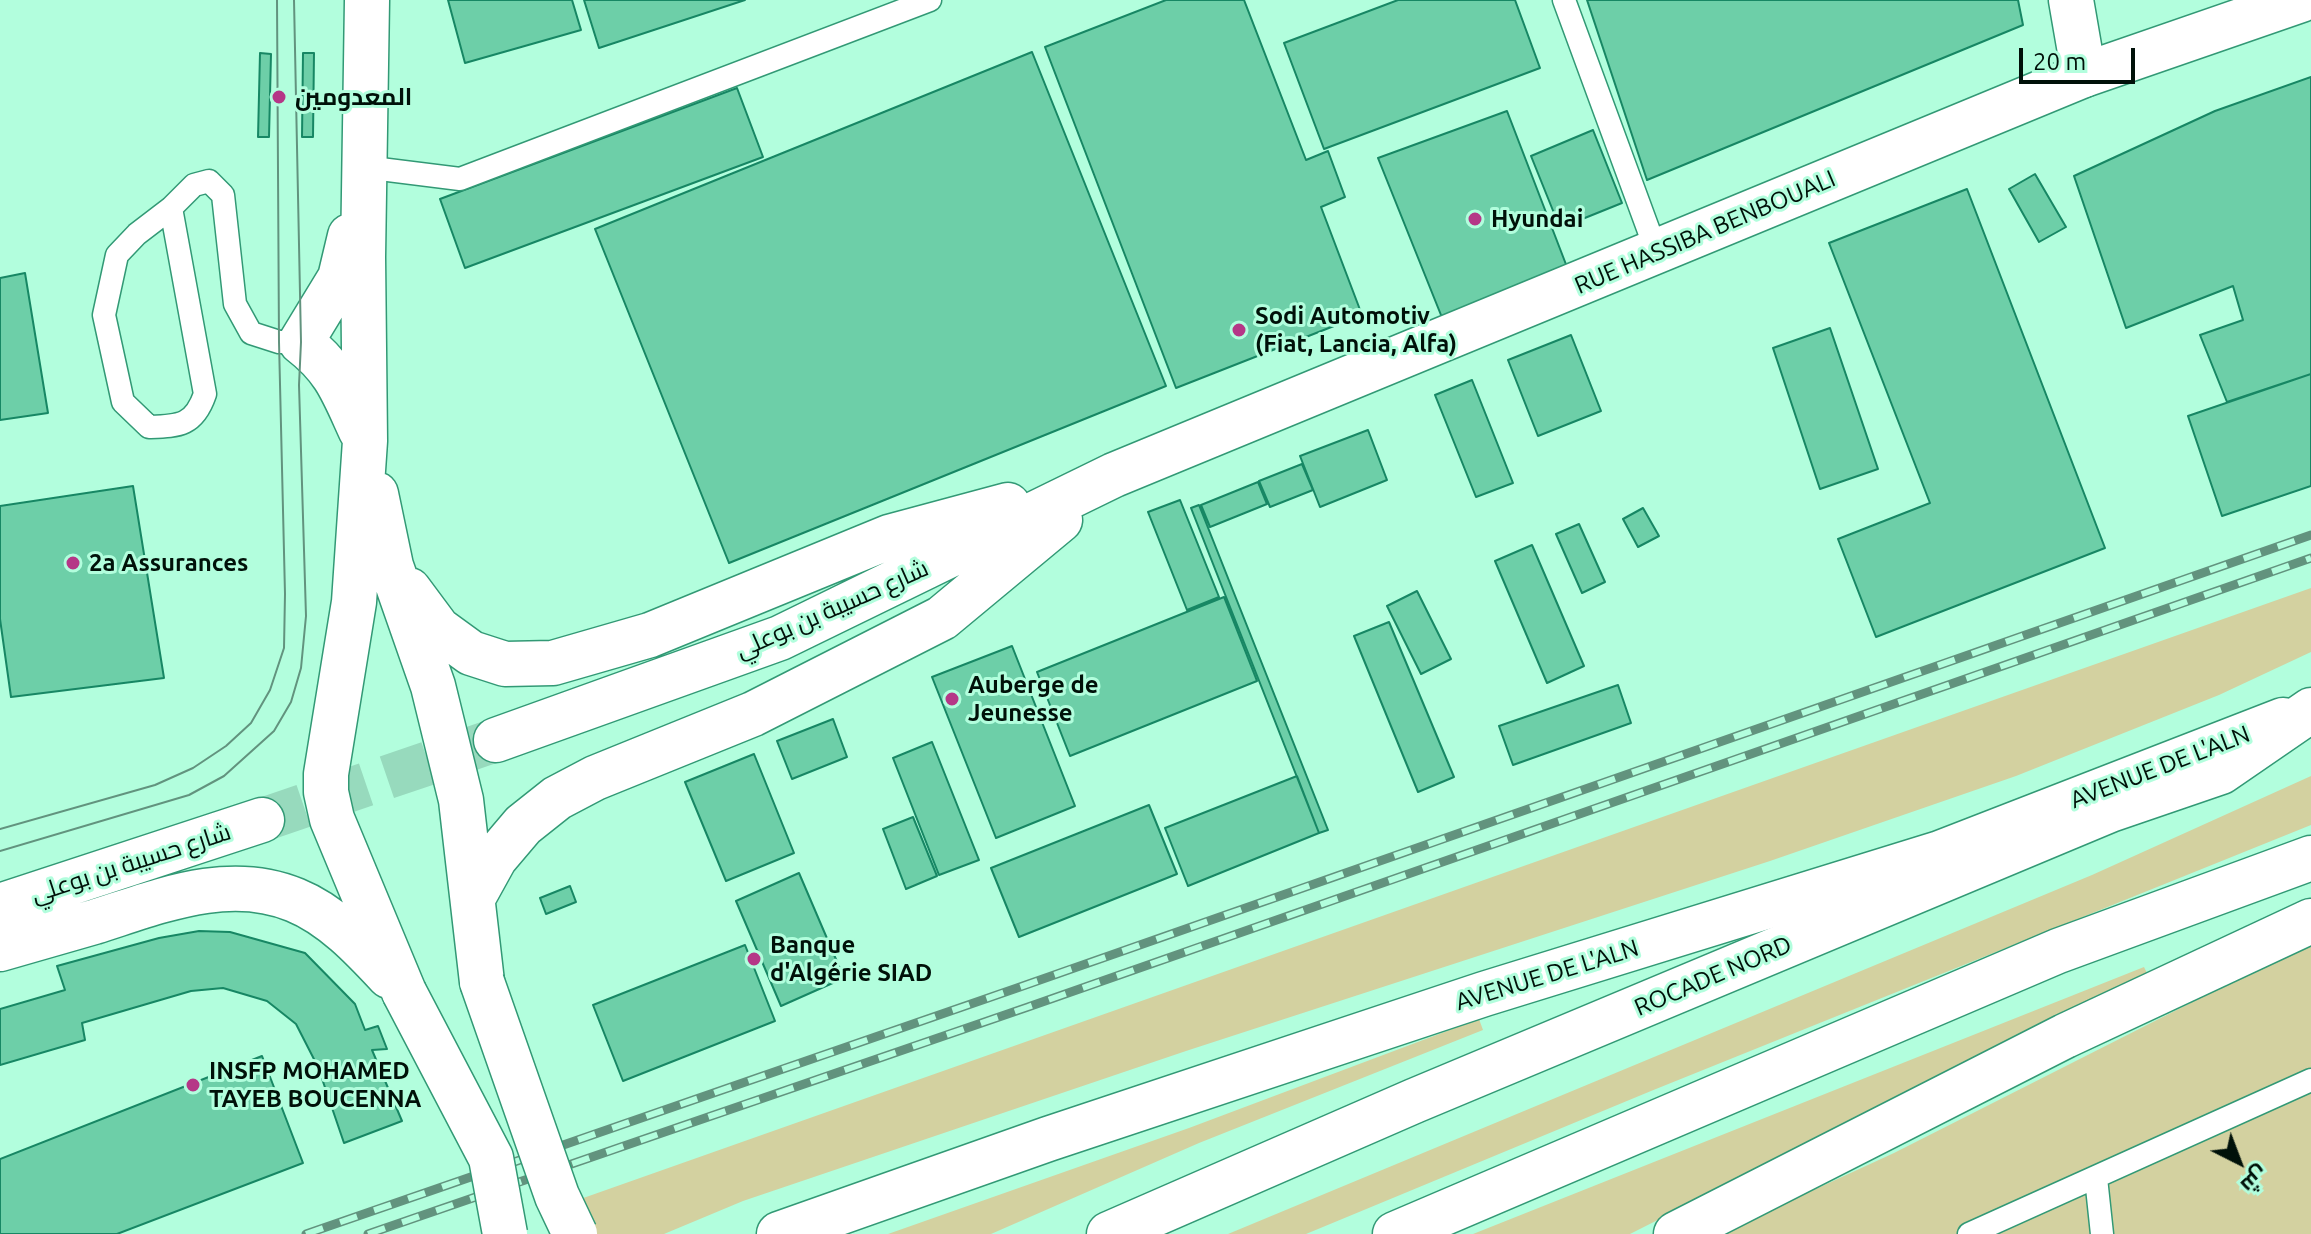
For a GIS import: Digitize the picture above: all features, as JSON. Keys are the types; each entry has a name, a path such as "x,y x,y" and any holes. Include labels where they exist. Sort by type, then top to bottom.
{"main road":[{"path":"367,0 365,441 354,602 331,739 326,792 332,819 404,992 491,1158 505,1234"},
{"path":"2071,0 2084,75"},
{"name":"RUE HASSIBA BENBOUALI","path":"1114,475 2084,75 2301,0"},
{"path":"364,173 340,278 301,342 324,360 342,390 365,441 391,566 433,686 461,800 482,982 557,1196 575,1234"},
{"path":"391,566 438,629 471,653 505,664 553,663 650,635 889,537 1114,475"},
{"path":"474,896 495,858 523,825 557,798 595,778 753,714 942,618 1114,475"},
{"name":"شارع حسيبة بن بوعلي","path":"496,740 780,638 1114,475"},
{"name":"AVENUE DE L'ALN","path":"779,1234 1063,1134 1484,994 1940,853 2311,709"},
{"name":"ROCADE NORD","path":"1109,1234 1429,1095 2074,825 2221,772 2311,709"},
{"name":"شارع حسيبة بن بوعلي","path":"0,906 262,820"},
{"path":"1395,1234 2058,951 2311,858"},
{"path":"0,949 177,895 234,888 265,891 295,900 342,930 404,992"},
{"path":"1676,1234 2065,1036 2311,921"}],"lane":[{"path":"364,173 460,179 930,0"},
{"path":"1564,0 1657,253"},
{"path":"171,208 205,394 199,412 179,426 149,427 123,402 104,315 117,255 194,185 209,181 223,195 235,304 251,333 279,342 301,342"},
{"path":"1969,1234 2311,1080"},
{"path":"2096,1178 2102,1234"}],"shaded area":[{"path":"2311,588 2311,652 2219,695 2016,776 1770,861 1186,1051 743,1201 664,1234 587,1234 572,1202"},
{"path":"2311,776 2311,825 1651,1091 1306,1234 1228,1234 2092,875"},
{"path":"2311,942 2311,1234 1718,1234 1894,1153"},
{"path":"2144,967 2147,973 1630,1234 1473,1234"},
{"path":"1479,1019 1483,1030 1199,1143 991,1234 888,1234 1189,1128"}],"building":[{"path":"448,0 572,0 581,30 465,63"},
{"path":"584,0 745,0 599,48"},
{"path":"1166,0 1244,0 1306,160 1328,151 1345,197 1321,207 1362,315 1176,388 1045,47"},
{"path":"1398,0 1515,0 1540,68 1324,149 1284,43"},
{"path":"1587,0 2018,0 2023,25 1647,180"},
{"path":"1032,52 1166,386 729,563 595,229"},
{"path":"260,53 271,54 269,137 258,137"},
{"path":"303,53 314,53 313,137 302,137"},
{"path":"2311,77 2311,374 2227,402 2200,335 2243,320 2233,286 2126,328 2074,176 2215,111"},
{"path":"737,88 763,157 465,268 440,199"},
{"name":"Hyundai","path":"1507,111 1572,280 1447,330 1378,158"},
{"path":"1593,130 1622,203 1560,228 1531,156"},
{"path":"2035,174 2066,227 2039,242 2009,189"},
{"path":"1967,189 2105,548 1876,637 1838,539 1930,503 1829,243"},
{"path":"25,273 48,413 0,420 0,278"},
{"path":"1830,328 1878,469 1820,489 1773,348"},
{"path":"1571,335 1601,411 1538,436 1508,360"},
{"path":"2311,374 2311,486 2222,516 2188,416"},
{"path":"1472,380 1513,483 1476,497 1435,395"},
{"path":"1368,430 1387,480 1320,507 1300,456"},
{"path":"1302,464 1313,490 1270,507 1259,481"},
{"path":"1258,482 1267,504 1210,527 1201,505"},
{"name":"2a Assurances","path":"133,486 164,678 11,697 0,619 0,506"},
{"path":"1180,500 1219,597 1187,610 1148,512"},
{"path":"1199,505 1328,830 1319,833 1191,508"},
{"path":"1643,508 1659,536 1638,547 1623,519"},
{"path":"1579,524 1605,582 1582,593 1556,534"},
{"path":"1532,545 1584,666 1547,683 1495,561"},
{"path":"1417,591 1451,659 1421,674 1387,606"},
{"path":"1224,597 1257,681 1070,756 1037,672"},
{"path":"1389,622 1454,777 1418,792 1354,636"},
{"path":"1012,646 1075,806 996,838 932,677"},
{"path":"1618,685 1631,723 1513,765 1499,726"},
{"path":"833,719 847,757 792,779 777,741"},
{"path":"932,742 979,860 939,875 893,758"},
{"path":"754,754 794,853 726,881 685,782"},
{"path":"1297,776 1319,833 1188,886 1165,828"},
{"path":"1149,805 1177,874 1019,937 991,868"},
{"path":"913,817 937,876 906,889 883,829"},
{"path":"799,873 844,978 781,1006 736,901"},
{"path":"570,886 576,902 546,914 540,898"},
{"path":"199,931 230,932 305,953 355,1004 365,1030 378,1026 387,1049 372,1050 402,1121 344,1143 318,1067 296,1024 267,1001 223,988 191,991 82,1023 85,1040 0,1065 0,1009 65,990 57,966 159,938"},
{"path":"745,945 775,1021 623,1081 593,1005"},
{"path":"262,1056 303,1163 117,1234 0,1234 0,1159"}],"tunnel":[{"path":"262,820 496,740"}],"tram line":[{"path":"0,829 155,785 193,768 226,746 251,723 270,690 284,648 285,594 279,342 277,0"},
{"path":"0,851 189,795 224,776 274,731 291,702 301,668 306,616 299,385 301,342 294,0"}],"railway":[{"path":"306,1234 2311,535"},
{"path":"368,1234 1028,1007 2311,558"}],"place":[{"name":"المعدومين","path":"279,97"},
{"name":"Hyundai","path":"1475,219"},
{"name":"Sodi Automotiv (Fiat, Lancia, Alfa)","path":"1239,330"},
{"name":"2a Assurances","path":"73,563"},
{"name":"Auberge de Jeunesse","path":"952,699"},
{"name":"Banque d'Algérie SIAD","path":"754,959"},
{"name":"INSFP MOHAMED TAYEB BOUCENNA","path":"193,1085"}]}
